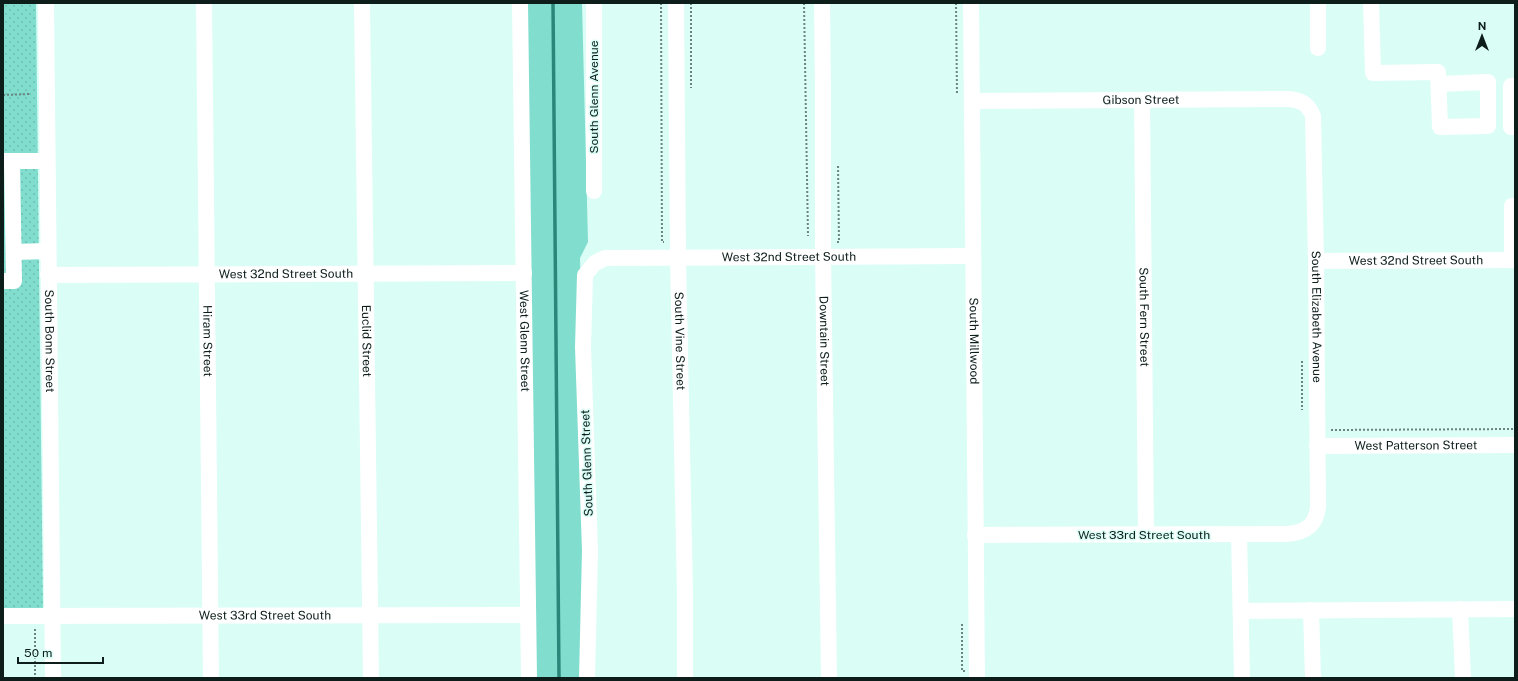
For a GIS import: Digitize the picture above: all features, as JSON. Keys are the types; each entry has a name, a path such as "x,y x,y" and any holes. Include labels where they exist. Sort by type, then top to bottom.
{"street":[{"name":"South Bonn Street","path":"46,3 52,678"},
{"name":"Hiram Street","path":"204,3 211,678"},
{"name":"Euclid Street","path":"362,3 371,678"},
{"name":"West Glenn Street","path":"520,3 528,678"},
{"name":"South Glenn Avenue","path":"594,3 594,191"},
{"name":"South Vine Street","path":"676,3 678,258 685,592 685,678"},
{"name":"Downtain Street","path":"822,3 823,257 829,678"},
{"name":"South Millwood","path":"971,3 977,678"},
{"path":"1318,3 1318,48"},
{"path":"1371,3 1372,73 1438,72 1439,84"},
{"path":"1515,86 1511,86 1510,127 1515,127"},
{"name":"Gibson Street","path":"972,101 1295,99 1308,107"},
{"name":"South Fern Street","path":"1142,100 1146,535"},
{"name":"South Elizabeth Avenue","path":"1308,107 1313,116 1318,507 1314,522 1310,526"},
{"path":"3,281 14,281 14,252 8,161 47,161"},
{"path":"1514,260 1512,206 1515,206"},
{"path":"14,252 48,251"},
{"name":"West 32nd Street South","path":"605,258 973,256"},
{"name":"South Glenn Street","path":"587,678 590,552 583,347 585,275 595,263 605,258"},
{"name":"West 32nd Street South","path":"1316,261 1514,260"},
{"name":"West 32nd Street South","path":"48,275 524,273"},
{"name":"West Patterson Street","path":"1317,446 1515,445"},
{"name":"West 33rd Street South","path":"975,536 1296,534 1304,531 1310,526"},
{"path":"1239,534 1242,678"},
{"path":"1460,609 1463,678"},
{"path":"1241,611 1515,609"},
{"path":"1311,610 1313,678"},
{"name":"West 33rd Street South","path":"3,616 528,615"}],"path":[{"path":"3,94 30,94"},
{"path":"1331,430 1515,429"},
{"path":"35,628 35,678"}],"green space":[{"path":"3,3 36,3 43,610 3,610"},
{"path":"527,3 582,3 588,242 580,258 590,678 534,678"}],"waterway":[{"path":"553,3 559,678"}]}
